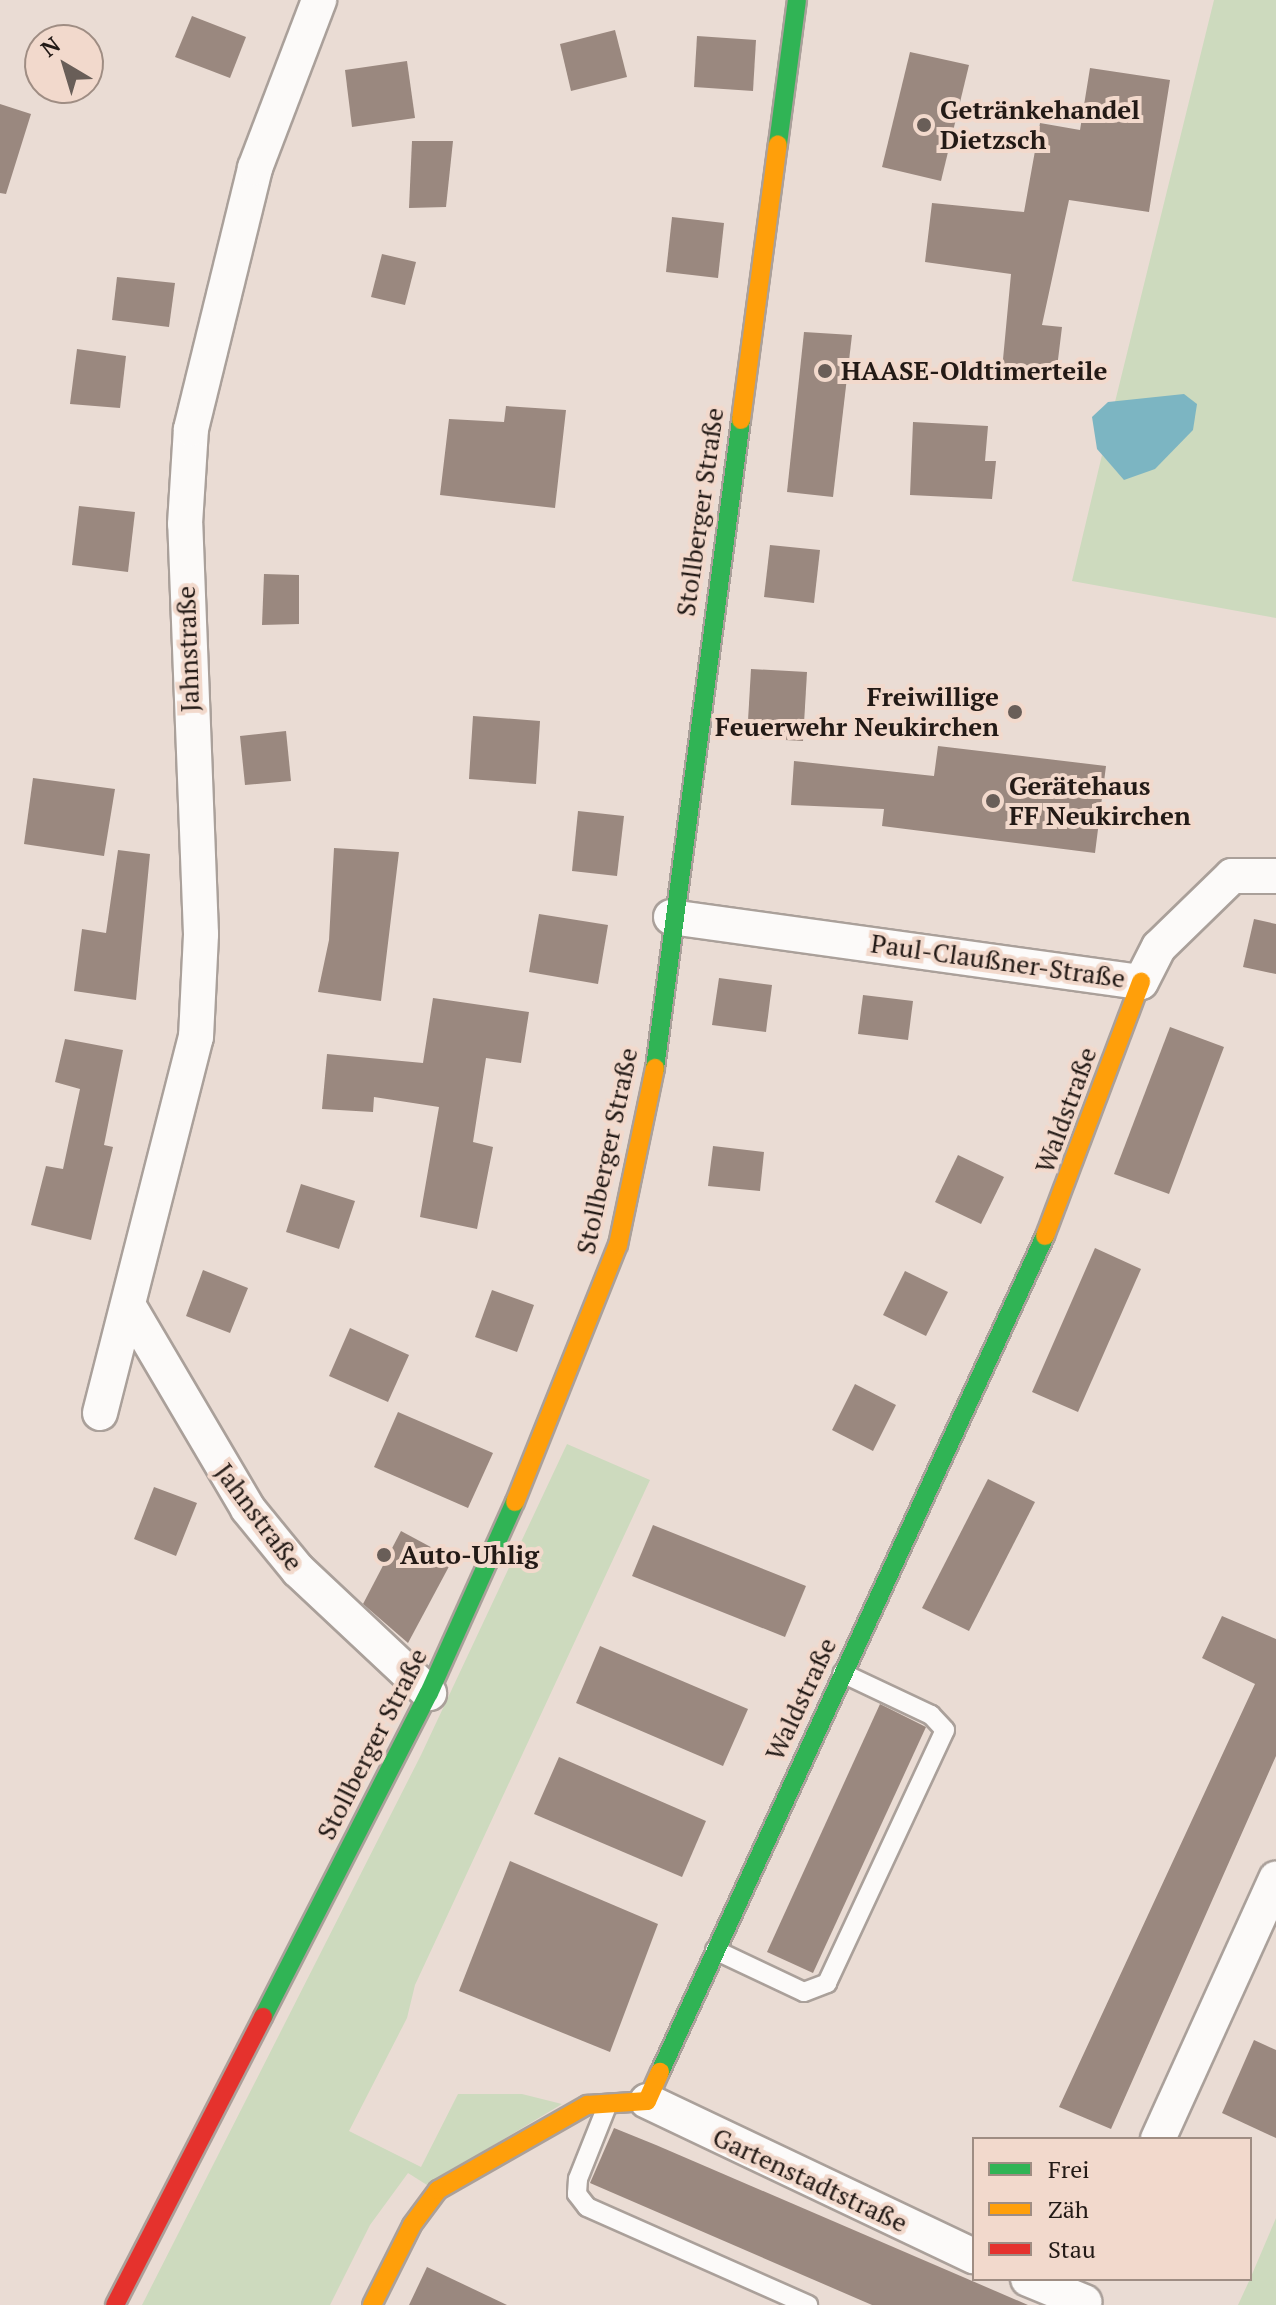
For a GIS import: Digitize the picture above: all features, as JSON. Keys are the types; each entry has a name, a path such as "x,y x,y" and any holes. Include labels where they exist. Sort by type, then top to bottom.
{"main road":[{"name":"Stollberger Straße","path":"115,2305 429,1693 541,1445 618,1245 652,1091 671,917 797,0"},
{"name":"Waldstraße","path":"647,2101 712,1949 1059,1206 1141,982"},
{"path":"372,2305 412,2225 438,2190 506,2146 587,2105 647,2101"}],"street":[{"name":"Jahnstraße","path":"100,1413 131,1310 196,1037 201,934 185,524 191,429 255,168 319,0"},
{"name":"Paul-Claußner-Straße","path":"671,917 1141,982 1168,936 1232,876 1276,876"},
{"name":"Jahnstraße","path":"131,1310 248,1509 298,1570 429,1693"},
{"path":"1159,2137 1276,1879"},
{"name":"Gartenstadtstraße","path":"647,2101 972,2255"},
{"path":"1035,2281 1087,2295"}],"lane":[{"path":"712,1949 804,1992 827,1983 945,1730 931,1715 842,1673"},
{"path":"608,2103 578,2179 577,2194 587,2207 808,2305"}],"green space":[{"path":"1214,0 1276,0 1276,618 1072,581 1102,455 1125,480 1132,402 1115,402"},
{"path":"567,1444 650,1480 415,1985 407,2018 349,2131 421,2167 458,2094 522,2094 562,2104 427,2185 408,2173 370,2225 330,2305 142,2305 421,1755"},
{"path":"1276,2218 1276,2305 1238,2305 1249,2281 1252,2281"}],"water":[{"path":"1184,394 1197,404 1193,430 1155,469 1124,480 1097,449 1092,417 1108,402"}],"building":[{"path":"192,16 246,37 230,78 175,57"},
{"path":"615,30 627,77 571,91 560,44"},
{"path":"697,36 756,40 753,91 694,87"},
{"path":"910,52 969,65 941,181 882,167"},
{"path":"407,61 415,118 352,127 345,70"},
{"path":"1090,68 1170,80 1149,212 1069,200 1042,325 1062,327 1056,376 1002,370 1011,274 925,262 932,203 1024,212 1040,123 1080,130"},
{"path":"0,104 31,114 6,194 0,193"},
{"path":"412,141 453,141 446,207 409,208"},
{"path":"672,217 724,223 718,278 666,272"},
{"path":"382,254 416,262 405,305 371,297"},
{"path":"117,277 175,283 169,327 112,320"},
{"path":"804,332 852,335 833,497 787,492"},
{"path":"77,349 126,356 120,408 70,404"},
{"path":"506,406 566,410 555,508 440,495 449,419 504,422"},
{"path":"913,422 988,426 985,461 996,461 992,499 910,495"},
{"path":"79,506 135,512 128,572 72,565"},
{"path":"770,545 820,550 814,603 764,597"},
{"path":"264,574 299,575 299,624 262,625"},
{"path":"751,669 807,672 803,741 747,738"},
{"path":"473,716 540,721 536,784 469,779"},
{"path":"286,731 291,781 245,785 240,736"},
{"name":"Gerätehaus FF Neukirchen","path":"938,746 1106,766 1095,853 882,826 884,809 791,805 794,761 934,776"},
{"path":"33,778 115,789 104,856 24,844"},
{"path":"578,811 624,816 617,876 572,871"},
{"path":"334,848 399,852 381,1001 318,992 329,940"},
{"path":"118,850 150,854 136,1000 74,991 82,929 106,933"},
{"path":"539,914 608,925 598,984 529,972"},
{"path":"1254,919 1276,924 1276,974 1243,967"},
{"path":"719,978 772,985 766,1032 712,1025"},
{"path":"863,995 913,1001 908,1040 858,1034"},
{"path":"433,998 529,1012 521,1063 486,1058 473,1142 493,1147 477,1229 420,1217 439,1107 374,1097 373,1112 322,1109 327,1054 423,1063"},
{"path":"1170,1027 1224,1047 1169,1194 1114,1174"},
{"path":"65,1039 123,1050 104,1145 113,1147 91,1240 31,1225 46,1166 63,1169 80,1089 55,1082"},
{"path":"713,1146 764,1152 760,1191 708,1186"},
{"path":"958,1155 1004,1177 981,1224 935,1202"},
{"path":"301,1184 355,1201 339,1249 286,1232"},
{"path":"1095,1248 1141,1269 1078,1412 1032,1392"},
{"path":"203,1270 248,1288 230,1333 186,1316"},
{"path":"905,1271 948,1292 926,1336 883,1315"},
{"path":"492,1290 534,1305 517,1352 475,1337"},
{"path":"350,1328 409,1355 388,1402 329,1376"},
{"path":"855,1384 896,1405 873,1451 832,1430"},
{"path":"398,1412 493,1453 468,1508 374,1467"},
{"path":"988,1479 1035,1502 969,1631 922,1608"},
{"path":"154,1487 197,1503 176,1556 134,1539"},
{"path":"653,1525 806,1586 785,1637 632,1576"},
{"path":"401,1531 453,1559 408,1643 363,1604"},
{"path":"1222,1616 1276,1639 1276,1756 1111,2129 1059,2107 1255,1684 1202,1658"},
{"path":"600,1646 748,1709 723,1766 576,1703"},
{"path":"880,1704 926,1727 813,1973 767,1952"},
{"path":"559,1757 706,1821 682,1877 534,1814"},
{"path":"510,1861 658,1924 610,2052 459,1991"},
{"path":"1254,2040 1276,2050 1276,2138 1222,2113"},
{"path":"614,2128 1028,2305 872,2305 590,2183"},
{"path":"427,2267 507,2305 409,2305"}],"traffic: fast":[{"path":"778,144 797,0"},
{"path":"655,1068 741,420"},
{"path":"660,2072 1045,1236"},
{"path":"263,2017 429,1693 515,1502"}],"traffic: slow":[{"path":"741,420 778,144"},
{"path":"1045,1236 1141,982"},
{"path":"515,1502 618,1245 655,1068"},
{"path":"372,2305 412,2225 438,2190 587,2105 647,2101 660,2072"}],"traffic: jam":[{"path":"115,2305 263,2017"}],"place":[{"name":"Getränkehandel Dietzsch","path":"924,125"},
{"name":"HAASE-Oldtimerteile","path":"825,371"},
{"name":"Freiwillige Feuerwehr Neukirchen","path":"1015,712"},
{"name":"Gerätehaus FF Neukirchen","path":"993,801"},
{"name":"Auto-Uhlig","path":"384,1555"}]}
